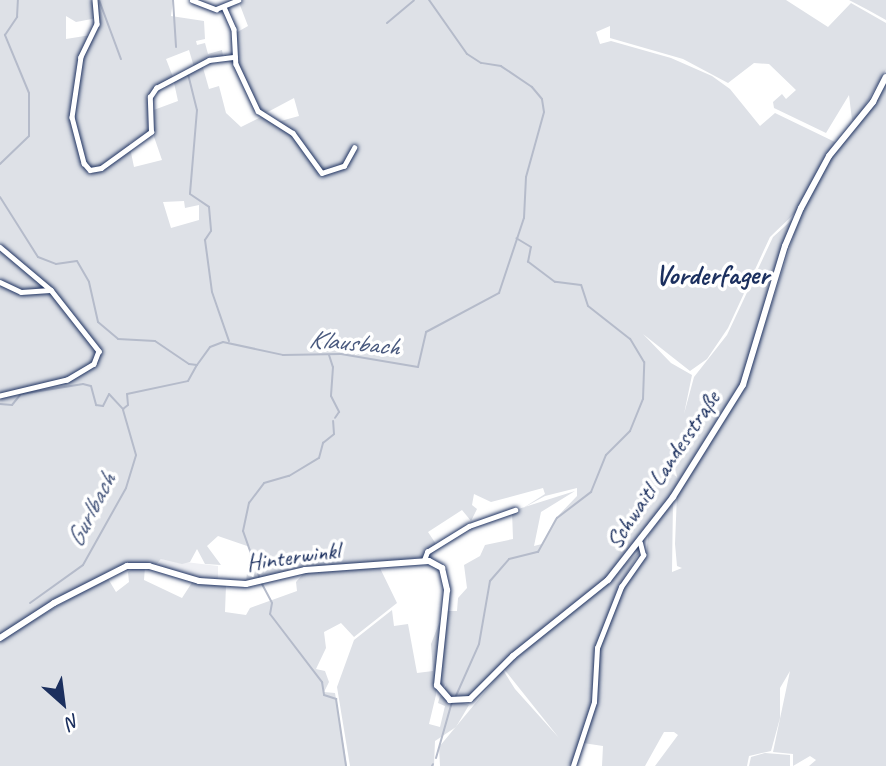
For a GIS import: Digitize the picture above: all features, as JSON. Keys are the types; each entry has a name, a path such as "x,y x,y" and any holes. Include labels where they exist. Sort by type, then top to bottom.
{"street":[{"path":"95,0 97,24 81,57 72,117 84,163 90,170 102,168 151,132 150,97 156,88 209,60 235,57"},
{"path":"192,0 224,7 238,0"},
{"path":"224,7 234,33 235,57 258,111 293,134 320,172 344,167 354,148"},
{"name":"Schwaitl Landesstraße","path":"424,560 439,565 444,574 447,597 437,683 446,698 463,702 600,587 640,543 733,405 756,353 798,215 830,156 867,111 886,77"},
{"path":"0,247 51,290 95,342 97,358 59,383 0,396"},
{"path":"0,282 21,292 51,290"},
{"path":"424,560 430,551 469,526 515,510"},
{"path":"573,766 594,702 597,648 621,587 643,555 640,543"},
{"name":"Hinterwinkl","path":"0,638 124,567 144,565 199,581 250,584 305,570 424,560"}],"shaded area":[{"path":"0,0 173,0 171,16 204,21 205,39 196,41 197,45 205,43 208,54 222,50 223,56 202,64 209,89 219,86 226,113 241,127 263,116 235,62 234,34 248,26 238,0 786,0 828,27 851,3 886,23 886,70 857,119 852,120 849,95 826,133 774,108 773,102 782,94 786,99 796,90 769,64 754,63 728,83 683,59 610,38 610,26 596,32 600,44 611,41 671,58 712,76 730,89 760,126 775,113 835,142 798,210 770,237 728,328 707,359 690,371 643,334 671,363 692,375 684,414 694,377 727,335 773,237 794,218 741,384 671,495 606,578 472,696 454,699 444,691 446,684 442,689 439,683 447,611 457,611 458,598 467,588 464,565 480,556 485,545 513,539 512,511 525,507 545,494 543,488 491,502 474,494 472,505 477,509 471,521 462,510 428,532 436,544 423,557 246,582 250,547 218,536 207,546 221,565 205,564 197,549 190,562 182,564 161,559 156,565 116,567 0,635 0,284 17,293 51,292 94,341 54,291 23,291 0,281","holes":["66,16 76,22 97,18 91,35 66,39","189,50 194,67 173,77 166,59","173,78 178,101 151,111 156,88","294,98 299,116 277,122 264,114","152,131 162,160 134,167 129,143","184,201 185,208 199,205 199,220 171,228 163,202","577,488 577,496 555,519 542,544 534,546 541,512 575,491 525,507 545,496"]},
{"path":"849,0 886,0 886,20 868,10"},
{"path":"886,83 886,766 809,766 816,760 810,756 793,766 793,754 773,752 790,671 780,688 780,718 771,751 749,756 747,766 655,766 678,735 664,732 645,766 602,766 603,746 583,743 596,702 599,649 619,595 646,557 648,536 673,500 672,572 682,568 677,566 675,544 677,494 745,386 800,216 837,148"},
{"path":"640,551 617,591 595,648 592,701 572,766 440,766 439,747 503,670 515,689 559,738 504,669"},
{"path":"161,559 218,566 218,582 155,567"},
{"path":"135,567 145,567 144,580 182,598 193,581 226,585 225,612 246,615 250,608 297,591 296,582 304,573 380,568 397,603 354,637 341,623 324,632 326,648 316,669 325,671 329,682 324,692 335,693 347,766 0,766 0,640 107,577 116,592 129,582 128,572"},
{"path":"392,610 394,626 408,624 417,673 433,671 431,644 440,621 436,695 429,724 440,727 445,706 438,703 440,696 469,705 456,727 435,741 434,766 350,766 337,687 354,640"},
{"path":"765,753 790,755 790,766 749,766 751,757"}],"waterway":[{"path":"0,164 29,136 29,93 5,35 17,17 18,0"},
{"path":"99,0 121,59"},
{"path":"173,0 176,47"},
{"path":"387,23 414,0"},
{"name":"Klausbach","path":"0,197 38,257 56,264 77,261 89,282 98,322 118,339 155,341 189,364 197,365 210,347 223,342 283,355 341,354 418,367 426,332 499,293 524,218 526,177 544,112 542,99 532,87 501,66 481,63 467,54 429,0"},
{"path":"188,74 197,110 190,194 209,207 211,231 205,240 212,292 229,341"},
{"path":"455,698 479,644 490,581 509,559 538,552 557,518 591,492 606,455 630,431 643,399 644,362 630,339 588,306 581,285 555,282 528,262 531,247 516,238"},
{"path":"329,355 333,367 331,396 339,412 335,418"},
{"path":"0,404 12,405 21,394 83,384 91,386 96,405 103,406 109,394 123,409 128,405 127,394 188,381 197,365"},
{"name":"Gurlbach","path":"30,603 83,565 126,488 136,455 123,410"},
{"path":"260,579 243,531 249,503 264,483 289,476 319,458 323,443 334,434 333,421"},
{"path":"262,584 272,603 270,614 322,682 324,695 336,699 346,766"},
{"path":"436,758 452,702"}],"district":[{"name":"Vorderfager","path":"712,275"}]}
